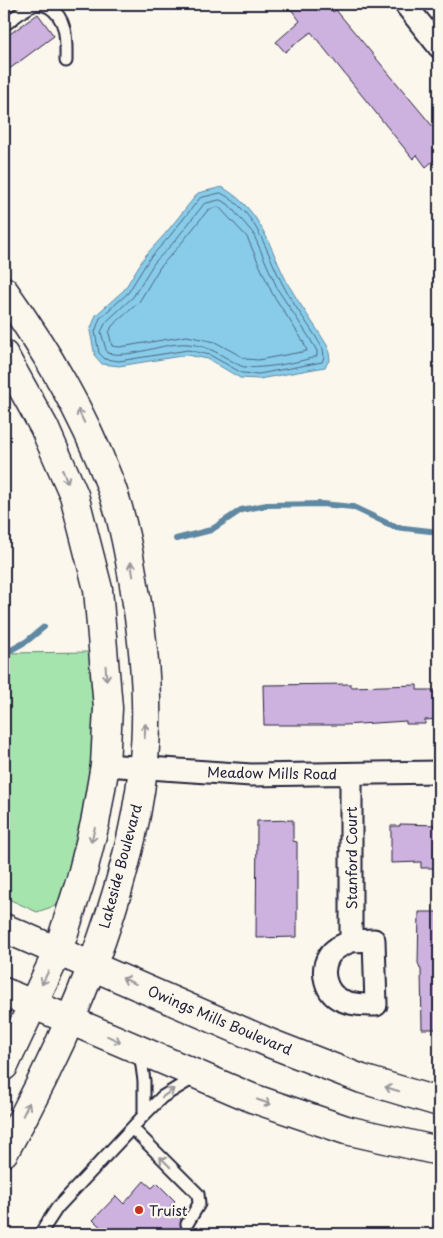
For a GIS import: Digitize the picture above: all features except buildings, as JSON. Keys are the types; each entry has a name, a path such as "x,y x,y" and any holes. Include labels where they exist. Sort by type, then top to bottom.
{"main road":[{"name":"Lakeside Boulevard","path":"4,291 41,343 81,415 110,483 130,560 142,639 146,706 144,767 134,826 93,965 70,1019 4,1152"},
{"path":"4,355 44,427 74,495 98,589 108,708 105,765 96,823 81,879 58,951 4,1066"},
{"name":"Owings Mills Boulevard","path":"4,928 317,1061 362,1079 439,1102"},
{"path":"4,992 70,1019 197,1076 346,1130 439,1151"}],"street":[{"path":"405,4 439,46"},
{"name":"Meadow Mills Road","path":"105,765 251,775 351,775 439,772"},
{"name":"Stanford Court","path":"351,775 351,941"}],"lane":[{"path":"4,25 35,4 45,5 54,11 64,24 67,36 66,61"},
{"path":"139,1051 144,1081 144,1115"},
{"path":"45,1232 57,1208 144,1115 162,1097 197,1076"},
{"path":"132,1129 198,1194 199,1204 187,1224"}],"green space":[{"path":"93,652 97,717 94,786 72,900 37,912 4,897 4,653"}],"water":[{"path":"222,187 236,196 247,207 263,230 288,284 328,347 330,359 325,367 259,379 240,378 208,359 187,355 119,366 102,364 95,356 90,331 96,315 124,290 145,256 198,193"}],"waterway":[{"path":"176,539 211,530 241,510 267,505 322,504 353,507 395,527 439,532"},
{"path":"4,654 27,641 44,627"}],"place":[{"name":"Truist","path":"139,1210"}]}
